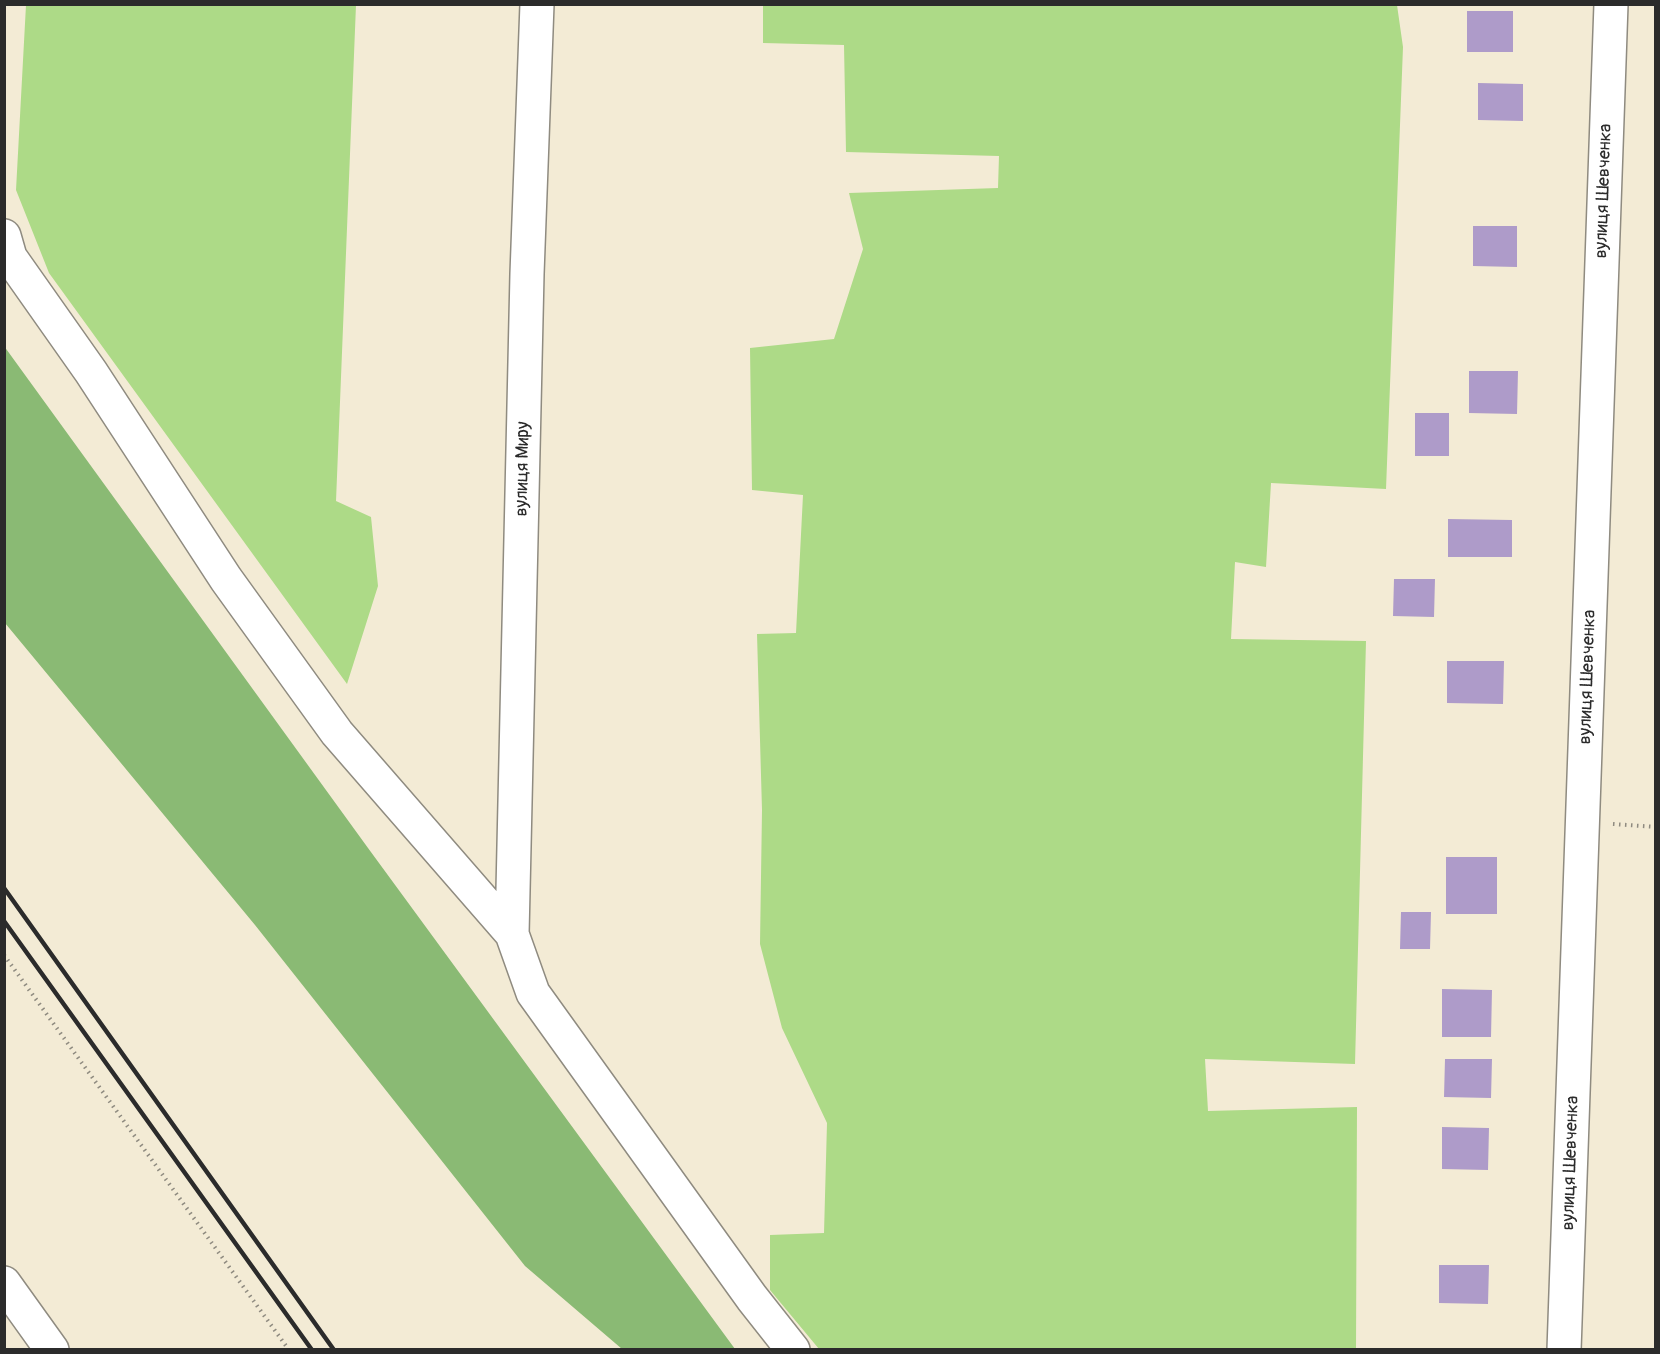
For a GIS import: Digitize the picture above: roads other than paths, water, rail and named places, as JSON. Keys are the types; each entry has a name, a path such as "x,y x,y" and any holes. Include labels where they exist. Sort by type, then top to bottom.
{"street":[{"name":"вулиця Миру","path":"512,934 527,274 537,4"},
{"name":"вулиця Шевченка","path":"1564,1350 1611,4"},
{"path":"4,236 10,256 92,372 226,579 330,723 512,934 533,993 752,1298 793,1350"},
{"path":"4,1283 52,1350"}],"railway":[{"path":"4,888 334,1350"},
{"path":"4,921 312,1350"}]}
